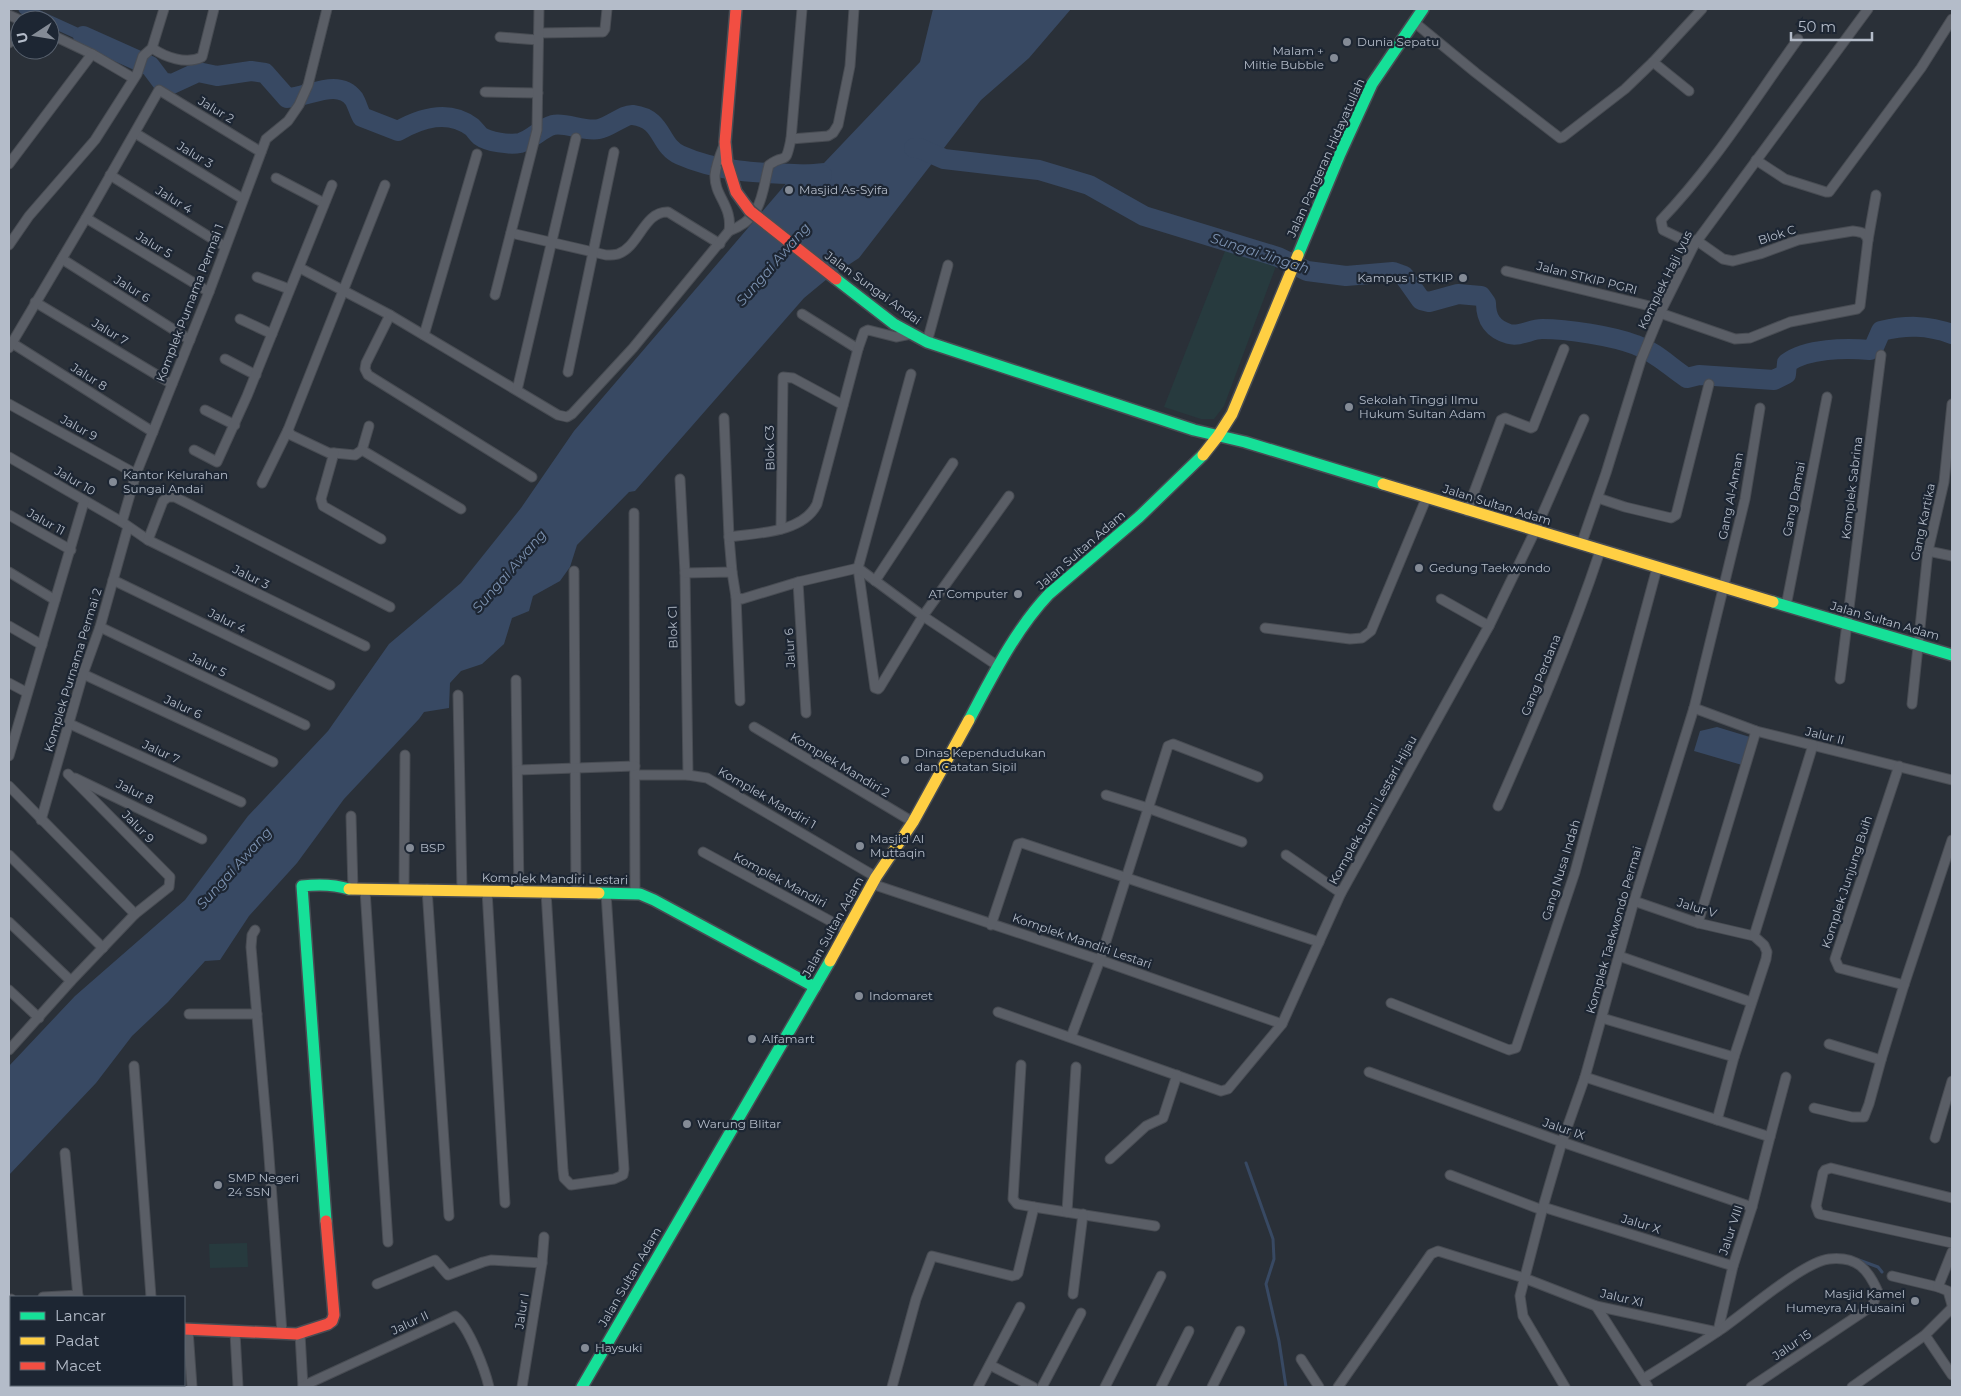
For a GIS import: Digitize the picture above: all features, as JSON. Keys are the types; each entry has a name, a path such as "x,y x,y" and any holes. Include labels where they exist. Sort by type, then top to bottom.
{"main road":[{"name":"Jalan Sungai Andai","path":"736,9 723,161 736,192 750,211 894,324 927,342 1194,430 1220,436"},
{"name":"Jalan Pangeran Hidayatullah","path":"1220,436 1232,414 1340,154 1372,84 1423,9"},
{"name":"Jalan Sultan Adam","path":"582,1387 772,1057 815,987 874,881 913,822 998,666 1035,609 1049,594 1148,510 1205,456 1220,436 1952,655"},
{"name":"Komplek Mandiri Lestari","path":"300,1334 328,1324 332,1321 334,1315 313,1056 302,886 318,884 336,885 353,890 427,889 635,894 654,900 815,987"},
{"path":"186,1330 300,1334"}],"street":[{"path":"9,245 29,216 95,140 139,69 143,56 152,48 164,9"},
{"path":"152,48 163,56 195,60 202,57 214,9"},
{"name":"Komplek Purnama Permai 1","path":"125,525 136,474 190,340 266,139 288,121 299,105 308,85 327,9"},
{"path":"495,295 537,130 539,9"},
{"path":"500,37 603,32 607,9"},
{"path":"729,231 743,226 760,205 769,165 788,156 802,9"},
{"path":"791,139 828,136 833,133 838,125 850,66 854,9"},
{"path":"1414,22 1560,138 1625,89 1702,9"},
{"name":"Komplek Haji Iyus","path":"1581,545 1598,498 1640,360 1661,311 1695,243 1868,9"},
{"path":"1756,160 1785,180 1829,192 1921,68 1952,19"},
{"path":"60,39 92,54 133,78"},
{"name":"Blok C","path":"1798,39 1722,145 1675,205 1660,220 1663,230 1695,243 1723,259 1733,261 1760,254 1798,240 1853,230 1866,235 1868,240"},
{"path":"9,164 92,54"},
{"path":"1653,62 1689,91"},
{"name":"Jalur 2","path":"135,134 159,90 261,152"},
{"path":"485,92 538,93"},
{"path":"10,346 135,134"},
{"name":"Jalur 3","path":"135,134 243,198"},
{"path":"517,390 576,138"},
{"path":"568,372 614,152"},
{"path":"424,335 477,154"},
{"path":"300,268 390,315 558,415 567,417 572,414 633,348 729,231 731,220 729,212 715,177 723,161"},
{"name":"Jalur 4","path":"110,175 224,246"},
{"path":"276,178 324,203"},
{"path":"194,450 217,462 235,425 289,289 300,268 332,184"},
{"path":"262,483 288,430 386,186"},
{"path":"1868,240 1876,195"},
{"path":"511,233 606,256 618,254 627,249 651,218 664,211 673,214 720,244"},
{"name":"Jalur 5","path":"86,218 208,292"},
{"name":"Jalan STKIP PGRI","path":"1506,272 1661,311 1734,338 1750,338 1790,322 1822,314 1857,309 1860,306 1868,240"},
{"name":"Jalur 6","path":"62,259 190,340"},
{"path":"927,342 948,265"},
{"path":"257,277 289,289"},
{"name":"Jalur 7","path":"35,302 172,384"},
{"path":"802,314 858,349"},
{"path":"390,315 366,363 365,369 368,375 532,477"},
{"path":"240,319 272,334"},
{"path":"729,537 781,529 800,521 814,509 864,332 868,330 896,337 911,334"},
{"name":"Jalur 8","path":"10,346 154,432"},
{"path":"1467,511 1501,420 1505,418 1531,428 1533,427 1564,349"},
{"name":"Komplek Sabrina","path":"1840,679 1881,355"},
{"path":"225,359 256,374"},
{"path":"911,374 858,568 875,688 878,689 880,687 923,616 1009,496"},
{"name":"Blok C3","path":"781,529 783,377 792,378 843,405"},
{"path":"1598,498 1625,508 1671,518 1676,515 1710,384"},
{"name":"Gang Damai","path":"1786,606 1827,397"},
{"name":"Jalur 9","path":"9,404 136,474"},
{"name":"Gang Kartika","path":"1912,704 1928,551 1948,484 1952,406"},
{"name":"Gang Al-Aman","path":"1724,588 1745,499 1760,408"},
{"path":"205,410 235,425"},
{"path":"724,418 729,537 736,597 740,701"},
{"name":"Komplek Bumi Lestari Hijau","path":"1177,1075 1221,1090 1228,1089 1282,1024 1340,893 1489,626 1536,531 1584,418"},
{"path":"288,430 291,435 330,453 355,455 362,450 369,426"},
{"path":"362,450 461,509"},
{"path":"334,453 321,498 323,506 381,539"},
{"name":"Jalur 10","path":"9,457 125,525"},
{"path":"876,581 953,463"},
{"name":"Blok C1","path":"680,479 685,574 688,775"},
{"path":"148,540 163,501 168,497 175,497 390,607"},
{"path":"1265,628 1350,639 1362,638 1371,631 1426,498"},
{"path":"9,756 11,738 42,645 84,502"},
{"path":"634,512 635,894"},
{"name":"Jalur 11","path":"9,515 71,550"},
{"name":"Jalur 3","path":"125,525 148,540 365,646"},
{"name":"Komplek Purnama Permai 2","path":"41,820 83,674 114,580 125,525"},
{"name":"Gang Perdana","path":"1498,806 1553,679 1581,608 1600,551"},
{"path":"1928,551 1952,556"},
{"path":"736,597 742,599 798,582 858,568 923,616 998,666"},
{"name":"Gang Nusa Indah","path":"1391,1003 1509,1050 1516,1048 1575,872 1657,568"},
{"path":"574,571 576,892"},
{"path":"9,572 55,600"},
{"path":"685,574 732,572"},
{"name":"Jalur 4","path":"114,580 330,685"},
{"name":"Jalur 6","path":"798,582 806,714"},
{"name":"Komplek Taekwondo Permai","path":"1524,1278 1542,1208 1562,1142 1585,1077 1634,901 1694,708 1724,588"},
{"path":"1441,599 1489,626"},
{"path":"9,626 42,645"},
{"name":"Jalur 5","path":"100,627 305,725"},
{"name":"Jalur 6","path":"83,674 273,762"},
{"path":"516,680 519,892"},
{"path":"9,682 26,692"},
{"path":"458,694 462,890"},
{"name":"Jalur II","path":"1694,708 1756,731 1952,780"},
{"name":"Jalur 7","path":"70,724 241,802"},
{"name":"Komplek Mandiri 2","path":"754,727 913,822"},
{"path":"1698,923 1756,731"},
{"path":"1071,1037 1100,960 1170,744 1258,777"},
{"path":"1716,1120 1766,959 1767,952 1764,945 1754,936 1813,745"},
{"path":"404,890 405,755"},
{"name":"Komplek Junjung Buih","path":"1899,766 1835,959 1839,968 1904,985"},
{"name":"Jalur 8","path":"57,768 202,839"},
{"name":"Komplek Mandiri 1","path":"518,770 635,770 707,778 874,881"},
{"name":"Jalur 9","path":"68,774 170,877 171,882 169,886 135,914"},
{"path":"9,786 135,914 70,981 9,1050"},
{"path":"1106,796 1148,808 1242,842"},
{"path":"351,816 353,890"},
{"path":"1814,1108 1852,1117 1864,1117 1904,985 1952,840"},
{"path":"991,925 1020,843 1319,942"},
{"name":"Komplek Mandiri","path":"702,852 847,930"},
{"path":"9,855 103,948"},
{"path":"1286,855 1340,893"},
{"name":"Komplek Mandiri Lestari","path":"874,881 991,925 1100,960 1282,1024"},
{"path":"427,889 449,1216"},
{"path":"365,890 388,1242"},
{"path":"487,891 505,1203"},
{"path":"546,892 563,1170 564,1178 571,1185 614,1179 623,1174 624,1169 606,893"},
{"name":"Jalur V","path":"1634,901 1698,923 1754,936"},
{"path":"9,922 70,981"},
{"path":"255,930 252,935 252,947 282,1333"},
{"path":"1619,956 1752,1002"},
{"path":"9,990 39,1018"},
{"path":"998,1012 1177,1075 1163,1118 1146,1126 1110,1159"},
{"path":"188,1014 257,1014"},
{"path":"1602,1018 1734,1057"},
{"path":"1829,1044 1881,1060"},
{"path":"134,1066 151,1296"},
{"path":"1021,1066 1013,1198 1017,1204 1155,1226"},
{"path":"1066,1212 1076,1067"},
{"name":"Jalur IX","path":"1369,1072 1562,1142 1752,1207"},
{"path":"1585,1077 1770,1137"},
{"name":"Jalur VIII","path":"1718,1331 1733,1266 1752,1207 1786,1077"},
{"path":"1935,1138 1952,1081"},
{"path":"65,1153 78,1296"},
{"path":"1952,1198 1831,1168 1825,1170 1816,1206 1819,1214 1952,1243"},
{"name":"Jalur X","path":"1450,1174 1542,1208 1733,1266"},
{"path":"892,1387 916,1299 930,1258 936,1256 1016,1276 1034,1207"},
{"path":"1073,1294 1083,1214"},
{"name":"Jalur I","path":"522,1387 542,1263 544,1238"},
{"name":"Jalur XI","path":"1338,1387 1431,1254 1443,1251 1524,1278 1596,1306 1718,1331"},
{"path":"1938,1287 1952,1252"},
{"name":"Jalur 15","path":"1718,1331 1792,1277 1817,1262 1827,1259 1849,1261 1859,1264 1866,1269 1878,1292 1872,1306 1751,1387"},
{"path":"377,1284 435,1260 448,1275 491,1260 542,1263"},
{"path":"1105,1387 1161,1276"},
{"path":"1852,1387 1865,1384 1925,1335 1952,1307 1948,1291 1892,1276"},
{"path":"1524,1278 1520,1296 1523,1316 1565,1387"},
{"path":"1596,1306 1645,1383 1718,1331"},
{"path":"978,1387 1020,1307"},
{"path":"1042,1387 1081,1313"},
{"name":"Jalur II","path":"303,1386 454,1316 462,1324 475,1348 486,1373 489,1387"},
{"path":"186,1330 192,1387"},
{"path":"1161,1387 1189,1330"},
{"path":"1212,1387 1240,1331"},
{"path":"235,1333 238,1387"},
{"path":"300,1334 303,1386"},
{"path":"1925,1335 1952,1375"},
{"path":"1301,1359 1319,1387"},
{"path":"990,1365 1033,1387"}],"green space":[{"path":"1225,251 1276,266 1224,406 1214,419 1201,419 1164,407"},
{"path":"247,1243 248,1267 210,1268 209,1244"}],"water":[{"name":"Sungai Awang","path":"933,9 1071,9 1029,58 981,100 859,258 827,279 804,298 635,491 629,492 577,545 570,567 560,581 533,596 529,611 512,618 504,644 482,664 461,671 450,683 449,708 424,712 344,799 297,863 249,916 220,960 205,961 168,1002 132,1036 96,1083 9,1175 9,1066 75,996 185,900 248,816 328,731 389,644 461,583 521,508 574,431 802,165 824,163 920,62"},
{"path":"1717,727 1750,737 1742,765 1694,751 1700,731"}],"waterway":[{"path":"60,26 83,36"},
{"path":"83,36 150,66 162,82 172,84 198,72 217,76 251,71 265,73 287,98 322,90 340,90 354,99 362,117 398,131 425,119 435,117 454,118 463,121 480,136 488,140 516,144 553,125 558,124 593,130 608,126 625,116 633,115 643,117 656,127 673,151 697,162 750,172 822,175"},
{"name":"Sungai Jingah","path":"914,148 919,148 944,159 1039,170 1089,185 1144,216 1278,257 1307,271 1346,276 1393,272 1404,276 1421,300 1429,302 1458,294 1481,296 1486,303 1487,313 1491,322 1503,332 1513,335 1538,329 1552,329 1615,339 1636,345 1650,352 1687,378 1699,375 1774,380 1786,374 1787,363 1805,354 1838,349 1870,350 1874,347 1881,331 1916,327 1952,334"},
{"path":"1246,1163 1273,1239 1274,1259 1266,1284 1279,1341 1286,1387"},
{"path":"1859,1260 1878,1267 1882,1272"}],"traffic: fast":[{"path":"1298,255 1340,154 1372,84 1423,9"},
{"path":"836,279 894,324"},
{"path":"894,324 927,342 1194,430 1245,442 1383,484"},
{"path":"969,720 1015,638 1049,594 1139,517 1203,455"},
{"path":"1773,602 1952,655"},
{"path":"326,1221 302,886 326,885 349,889"},
{"path":"599,893 640,894 654,900 815,987"},
{"path":"582,1387 830,961"}],"traffic: slow":[{"path":"1203,455 1232,414 1298,255"},
{"path":"1383,484 1773,602"},
{"path":"830,961 876,877 913,822 969,720"},
{"path":"349,889 599,893"}],"traffic: jam":[{"path":"727,163 725,142 736,9"},
{"path":"727,163 736,192 750,211 836,279"},
{"path":"185,1329 297,1334 332,1321 334,1315 326,1221"}],"place":[{"name":"Dunia Sepatu","path":"1347,42"},
{"name":"Malam + Miltie Bubble","path":"1334,58"},
{"name":"Masjid As-Syifa","path":"789,190"},
{"name":"Kampus 1 STKIP","path":"1463,278"},
{"name":"Sekolah Tinggi Ilmu Hukum Sultan Adam","path":"1349,407"},
{"name":"Kantor Kelurahan Sungai Andai","path":"113,482"},
{"name":"Gedung Taekwondo","path":"1419,568"},
{"name":"AT Computer","path":"1018,594"},
{"name":"Dinas Kependudukan dan Catatan Sipil","path":"905,760"},
{"name":"Masjid Al Muttaqin","path":"860,846"},
{"name":"BSP","path":"410,848"},
{"name":"Indomaret","path":"859,996"},
{"name":"Alfamart","path":"752,1039"},
{"name":"Warung Blitar","path":"687,1124"},
{"name":"SMP Negeri 24 SSN","path":"218,1185"},
{"name":"Masjid Kamel Humeyra Al Husaini","path":"1915,1301"},
{"name":"Haysuki","path":"585,1348"}]}
